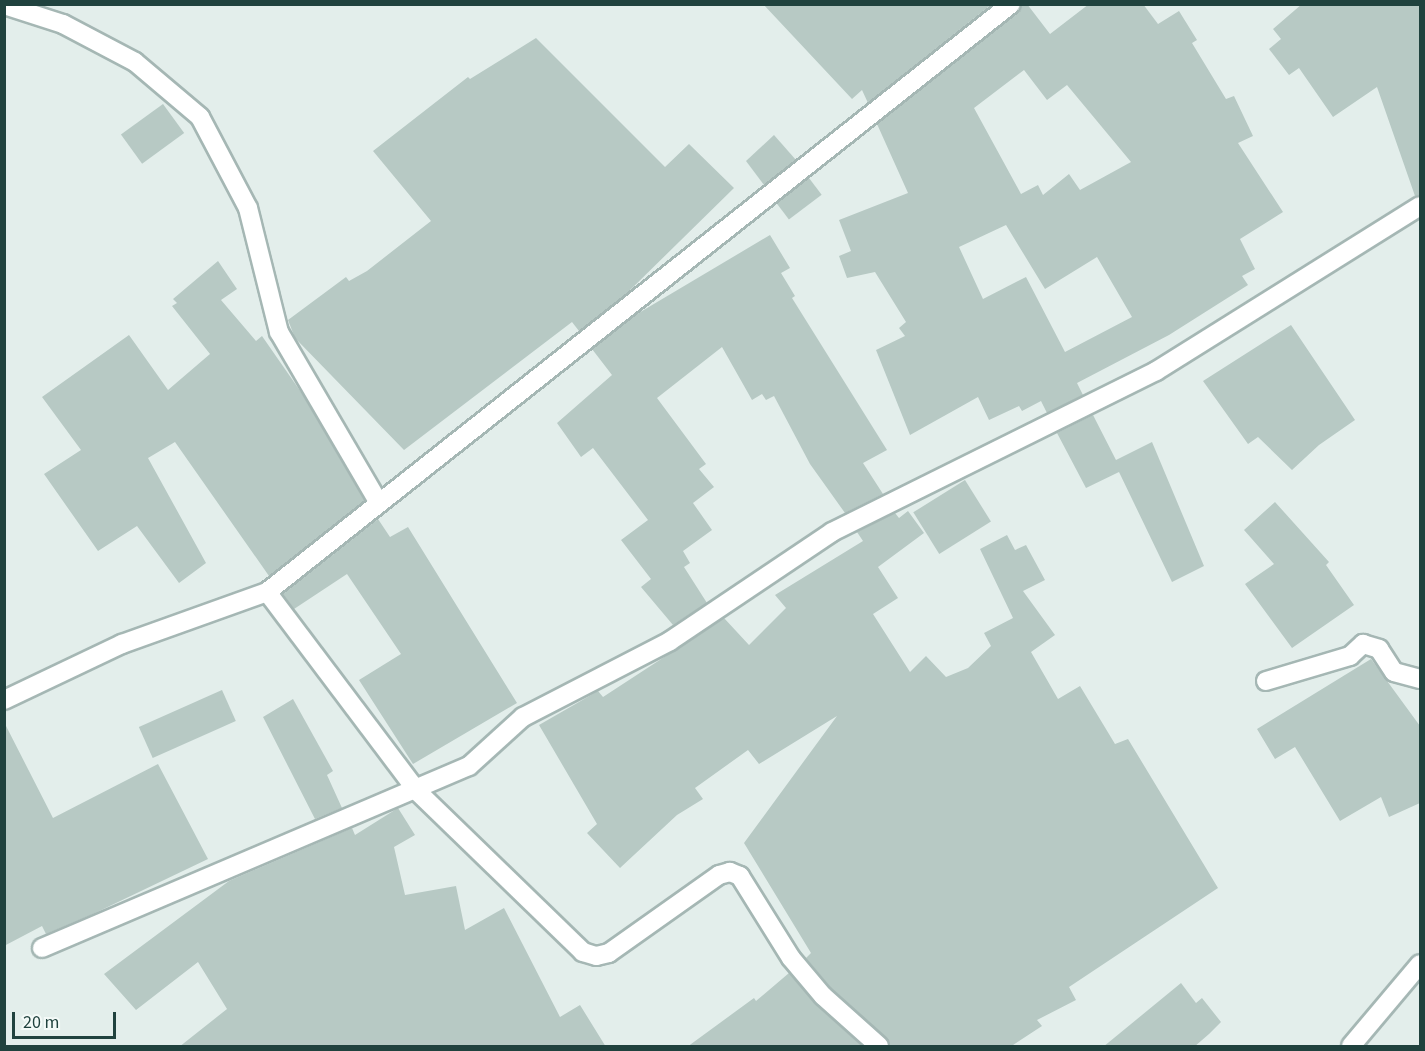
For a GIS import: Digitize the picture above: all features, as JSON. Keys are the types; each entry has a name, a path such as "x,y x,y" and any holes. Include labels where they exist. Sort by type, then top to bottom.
{"street":[{"path":"4,700 122,644 267,592 1011,4"},
{"path":"4,5 63,24 135,62 200,117 248,208 279,332 379,504"},
{"path":"42,948 417,791 469,766 523,717 670,640 832,532 1156,371 1420,206"},
{"path":"267,592 417,791 504,880 583,952 596,956 609,953 719,875 730,872 740,876 791,958 823,996 879,1047"},
{"path":"1266,681 1350,656 1363,644 1379,648 1395,672 1420,679"},
{"path":"1351,1047 1420,964"}],"building":[{"path":"763,4 992,4 868,103 862,90 852,99"},
{"path":"1022,4 1027,4 1050,34 1089,4 1143,4 1158,24 1179,11 1197,40 1192,43 1226,99 1234,96 1253,136 1238,143 1283,212 1240,239 1255,269 1242,276 1248,285 1169,335 1077,383 1083,395 1047,413 1041,401 1022,411 1019,406 989,420 978,397 910,435 876,350 905,336 899,328 906,322 875,272 847,278 839,256 851,251 839,220 908,193 877,124 1018,13","holes":["1024,70 1047,100 1067,85 1131,162 1080,190 1069,174 1043,195 1038,185 1021,194 974,108","1006,225 1045,289 1097,257 1132,317 1065,352 1026,277 983,299 959,247"]},
{"path":"1302,4 1420,4 1420,195 1415,196 1377,87 1333,117 1299,68 1289,75 1269,49 1281,39 1273,29"},
{"path":"536,38 665,167 689,144 734,188 624,296 579,331 572,322 404,450 295,338 288,320 346,277 349,281 367,271 431,221 373,151 468,77 470,79"},
{"path":"163,104 184,133 142,164 121,135"},
{"path":"774,135 796,160 764,185 746,161"},
{"path":"809,178 822,195 789,219 776,203"},
{"path":"770,235 790,268 781,273 795,296 792,298 887,450 863,463 883,494 845,513 810,464 774,396 766,400 762,394 752,400 722,347 657,398 706,464 699,469 714,487 693,503 712,530 683,551 690,563 684,567 707,603 673,625 641,587 651,579 621,540 648,520 593,448 581,457 557,423 612,375 592,349 637,314"},
{"path":"218,261 237,289 221,300 256,341 262,336 303,395 365,501 269,576 175,442 148,458 206,563 179,583 137,526 98,551 44,474 81,450 42,397 129,335 168,390 210,354 172,306 177,303 173,299"},
{"path":"1291,325 1355,420 1319,445 1292,470 1258,437 1248,444 1203,381"},
{"path":"1093,415 1116,460 1152,442 1204,566 1172,582 1119,472 1086,488 1057,433"},
{"path":"965,480 991,522 939,554 913,512"},
{"path":"1275,502 1329,562 1326,565 1354,605 1292,648 1245,584 1274,564 1244,530"},
{"path":"908,511 924,533 878,567 898,598 873,614 910,672 926,656 946,677 968,668 991,646 984,633 1013,618 980,549 1007,535 1015,550 1026,545 1045,580 1023,591 1055,635 1031,652 1058,699 1080,686 1115,744 1128,739 1218,888 1069,987 1076,1000 1037,1020 1042,1026 1010,1047 890,1047 886,1038 831,988 806,958 811,953 744,843 837,716 759,764 748,750 695,788 703,799 677,815 620,868 587,833 597,824 539,725 598,691 603,697 724,618 749,645 786,608 775,595 863,541 857,532 895,513 899,518"},
{"path":"378,519 390,537 408,527 517,703 413,764 359,680 401,654 347,574 294,609 283,594"},
{"path":"1371,659 1420,726 1420,803 1389,817 1381,797 1340,821 1295,747 1275,759 1257,729"},
{"path":"222,690 236,721 153,758 139,727"},
{"path":"293,699 333,771 327,775 342,808 315,819 263,717"},
{"path":"4,722 53,818 158,764 208,859 93,914 46,934 42,926 4,946"},
{"path":"398,808 415,835 394,847 405,895 456,886 465,930 504,908 560,1017 580,1005 606,1047 179,1047 227,1009 198,962 136,1010 104,974 229,881 352,828 355,835"},
{"path":"789,973 815,1004 863,1047 687,1047 754,998 756,1001"},
{"path":"1181,983 1196,1003 1202,998 1221,1022 1194,1047 1103,1047"}]}
